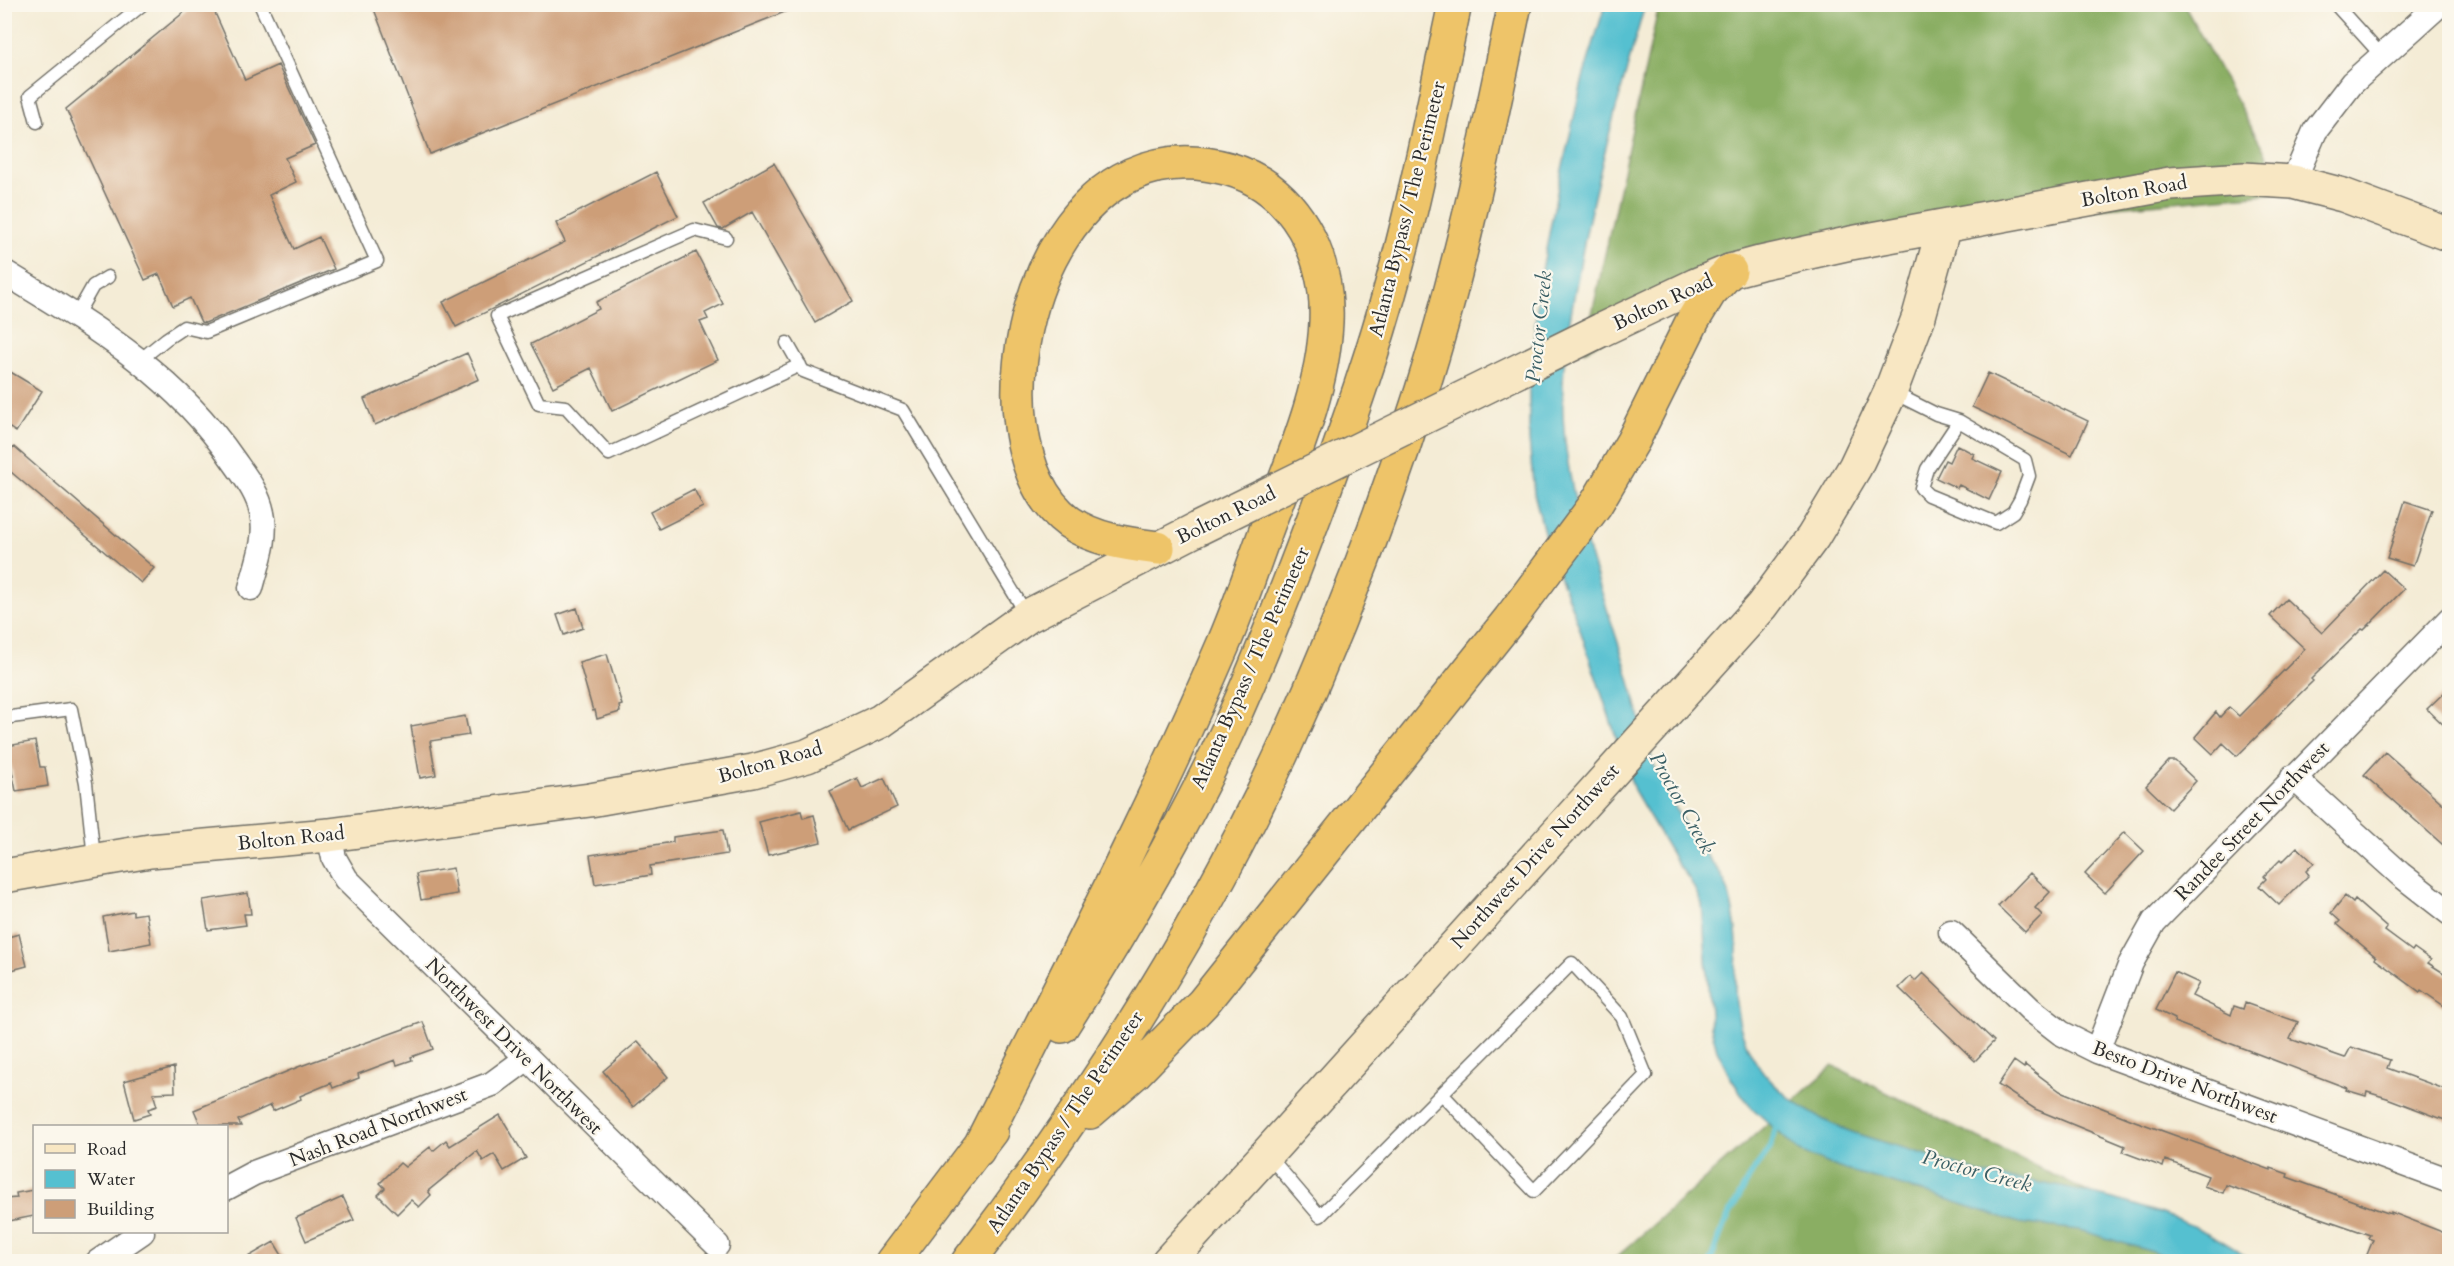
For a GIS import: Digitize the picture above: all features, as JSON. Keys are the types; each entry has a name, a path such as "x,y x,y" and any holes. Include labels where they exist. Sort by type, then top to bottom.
{"highway":[{"name":"Atlanta Bypass / The Perimeter","path":"892,1262 1024,1086 1134,909 1178,829 1220,745 1265,645 1349,421 1393,280 1455,4"},
{"name":"Atlanta Bypass / The Perimeter","path":"968,1262 1059,1139 1150,998 1236,844 1281,754 1360,567 1393,480 1424,386 1460,251 1515,4"},
{"path":"978,1150 1132,843 1224,642 1308,417 1321,364 1326,323 1326,289 1317,254 1300,219 1279,197 1260,182 1233,170 1207,164 1181,163 1152,167 1127,177 1101,193 1079,214 1058,244 1043,273 1029,312 1021,349 1018,387 1021,424 1029,464 1042,491 1069,522 1086,531 1119,542 1158,548"},
{"path":"1059,1139 1135,1072 1203,1003 1510,619 1596,504 1633,441 1693,320 1710,292 1730,271"}],"main road":[{"name":"Bolton Road","path":"4,876 150,851 329,835 590,800 753,771 807,756 881,722 1028,616 1158,548 1601,330 1730,271 1851,243 2170,184 2244,179 2293,182 2343,195 2450,235"},
{"name":"Northwest Drive Northwest","path":"1168,1262 1762,606 1813,537 1855,466 1891,391 1919,316 1944,226"}],"street":[{"path":"2293,182 2315,131 2352,83 2440,4"},
{"path":"4,272 76,316 155,371 213,430 256,493 263,514 264,536 251,588"},
{"name":"Randee Street Northwest","path":"2097,1051 2131,963 2154,922 2293,777 2450,619"},
{"path":"2293,777 2400,874 2450,912"},
{"name":"Northwest Drive Northwest","path":"329,835 334,858 346,879 717,1245"},
{"name":"Besto Drive Northwest","path":"1951,932 2030,1009 2061,1033 2097,1051 2450,1181"},
{"name":"Nash Road Northwest","path":"228,1187 254,1173 492,1084 526,1059"},
{"path":"98,1262 141,1233"}],"lane":[{"path":"37,122 30,96 143,4"},
{"path":"140,360 184,327 206,332 377,261 260,4"},
{"path":"2335,4 2382,56"},
{"path":"726,238 694,230 497,316 540,404 566,407 609,454 800,364"},
{"path":"76,316 93,286 108,277"},
{"path":"787,343 803,370 903,410 1028,616"},
{"path":"1891,391 1936,414 1959,421 2025,460 2029,476 2020,500 2013,512 1996,523 1928,495 1921,488 1927,469 1959,421"},
{"path":"4,718 71,709 86,783 94,861"},
{"path":"1267,1154 1320,1216 1572,963 1622,1017 1646,1075 1533,1191 1442,1094"}],"green space":[{"path":"1659,5 2184,5 2287,192 1978,219 1760,250 1584,351"},
{"path":"1833,1066 2227,1261 1611,1262"}],"water":[{"name":"Proctor Creek","path":"1605,5 1645,5 1600,170 1571,313 1563,385 1563,420 1567,455 1581,524 1653,762 1685,825 1718,871 1728,890 1736,933 1737,1010 1741,1030 1748,1047 1768,1078 1781,1091 1815,1115 1841,1128 1987,1175 2063,1187 2149,1210 2204,1232 2229,1245 2251,1261 2183,1261 2079,1230 2019,1223 1934,1195 1839,1168 1800,1152 1749,1105 1732,1080 1717,1050 1711,1027 1702,904 1690,880 1678,865 1634,790 1577,621 1547,544 1534,493 1529,440 1529,388 1539,286 1558,187 1583,78"}],"building":[{"path":"194,4 211,4 245,80 278,65 315,145 285,158 296,182 269,195 294,249 319,237 334,269 205,323 201,322 190,298 173,306 159,274 145,280 66,109"},
{"path":"372,4 802,4 802,5 430,154"},
{"path":"774,163 853,301 815,323 752,212 723,229 718,228 704,203"},
{"path":"656,172 678,216 456,327 443,302 565,242 556,223"},
{"path":"696,252 723,304 705,313 708,319 700,322 718,360 612,411 591,368 553,387 531,344 599,309 596,302"},
{"path":"467,353 479,379 375,425 364,399"},
{"path":"4,368 42,391 16,432 4,424"},
{"path":"1988,373 2088,421 2072,455 1972,407"},
{"path":"1957,445 1974,454 1972,458 2002,472 1989,500 1959,485 1957,488 1936,478 1945,460 1949,462"},
{"path":"14,447 154,568 141,583 4,466 4,458"},
{"path":"694,489 703,507 659,529 650,512"},
{"path":"2405,501 2432,510 2413,566 2387,558"},
{"path":"2383,570 2404,589 2311,679 2313,681 2237,756 2223,743 2213,754 2195,737 2216,712 2220,717 2229,707 2239,716 2305,649 2270,616 2286,599 2322,633"},
{"path":"577,608 583,628 564,635 557,615"},
{"path":"607,654 622,705 619,706 620,712 597,719 579,662"},
{"path":"2450,687 2450,731 2427,709"},
{"path":"465,716 469,735 430,741 436,775 420,778 411,726"},
{"path":"35,741 40,767 45,767 48,786 16,791 7,746"},
{"path":"2385,752 2450,810 2450,851 2364,775"},
{"path":"2169,761 2175,761 2196,781 2170,809 2146,786"},
{"path":"857,778 862,788 884,778 897,807 848,830 830,791"},
{"path":"801,811 803,818 814,815 821,842 768,855 759,822"},
{"path":"723,830 727,854 650,866 651,875 595,884 590,855 673,842 673,837"},
{"path":"2124,832 2144,851 2105,893 2085,874"},
{"path":"2297,847 2314,863 2306,871 2309,875 2279,905 2259,886 2266,879 2264,876"},
{"path":"453,868 457,894 421,900 416,874"},
{"path":"2030,873 2050,892 2035,908 2042,915 2025,932 1998,906"},
{"path":"248,893 251,914 244,914 246,925 208,930 203,900"},
{"path":"2345,896 2353,903 2355,900 2387,928 2385,931 2412,951 2414,948 2431,960 2428,963 2450,977 2450,1010 2421,990 2420,992 2375,959 2376,957 2337,924 2340,921 2331,913"},
{"path":"133,911 133,915 146,913 151,943 109,951 103,917"},
{"path":"19,934 27,966 4,972 4,938"},
{"path":"2175,972 2199,983 2192,996 2231,1015 2234,1006 2243,1009 2245,1003 2298,1022 2290,1039 2345,1058 2351,1047 2390,1060 2387,1068 2450,1091 2450,1122 2387,1098 2367,1092 2366,1096 2346,1090 2347,1088 2174,1022 2175,1019 2156,1010"},
{"path":"1923,973 1994,1041 1975,1061 1899,988 1911,976 1915,981"},
{"path":"423,1022 433,1049 397,1065 395,1060 358,1074 359,1078 333,1088 331,1083 273,1111 271,1105 238,1120 241,1126 201,1125 194,1110 298,1067"},
{"path":"638,1041 668,1077 633,1107 603,1071"},
{"path":"2014,1061 2024,1068 2025,1065 2060,1091 2135,1121 2288,1174 2287,1177 2391,1214 2391,1212 2450,1235 2450,1262 2364,1262 2373,1240 2368,1238 2370,1235 2226,1185 2223,1193 2204,1186 2208,1176 2165,1160 2163,1167 2123,1152 2125,1146 2035,1109 1998,1085"},
{"path":"174,1067 175,1092 153,1093 157,1106 148,1109 150,1114 134,1119 124,1081"},
{"path":"500,1115 526,1158 504,1171 494,1154 483,1161 477,1151 428,1191 431,1195 419,1207 411,1200 397,1214 378,1195 385,1188 380,1183 400,1163 405,1167 430,1147 433,1151 446,1140 450,1146"},
{"path":"33,1190 33,1216 4,1222 4,1199 17,1198 16,1193"},
{"path":"343,1197 354,1220 306,1241 296,1218"},
{"path":"274,1242 286,1262 239,1262"}],"waterway":[{"path":"1710,1262 1724,1225 1752,1172 1771,1147 1777,1123"}]}
